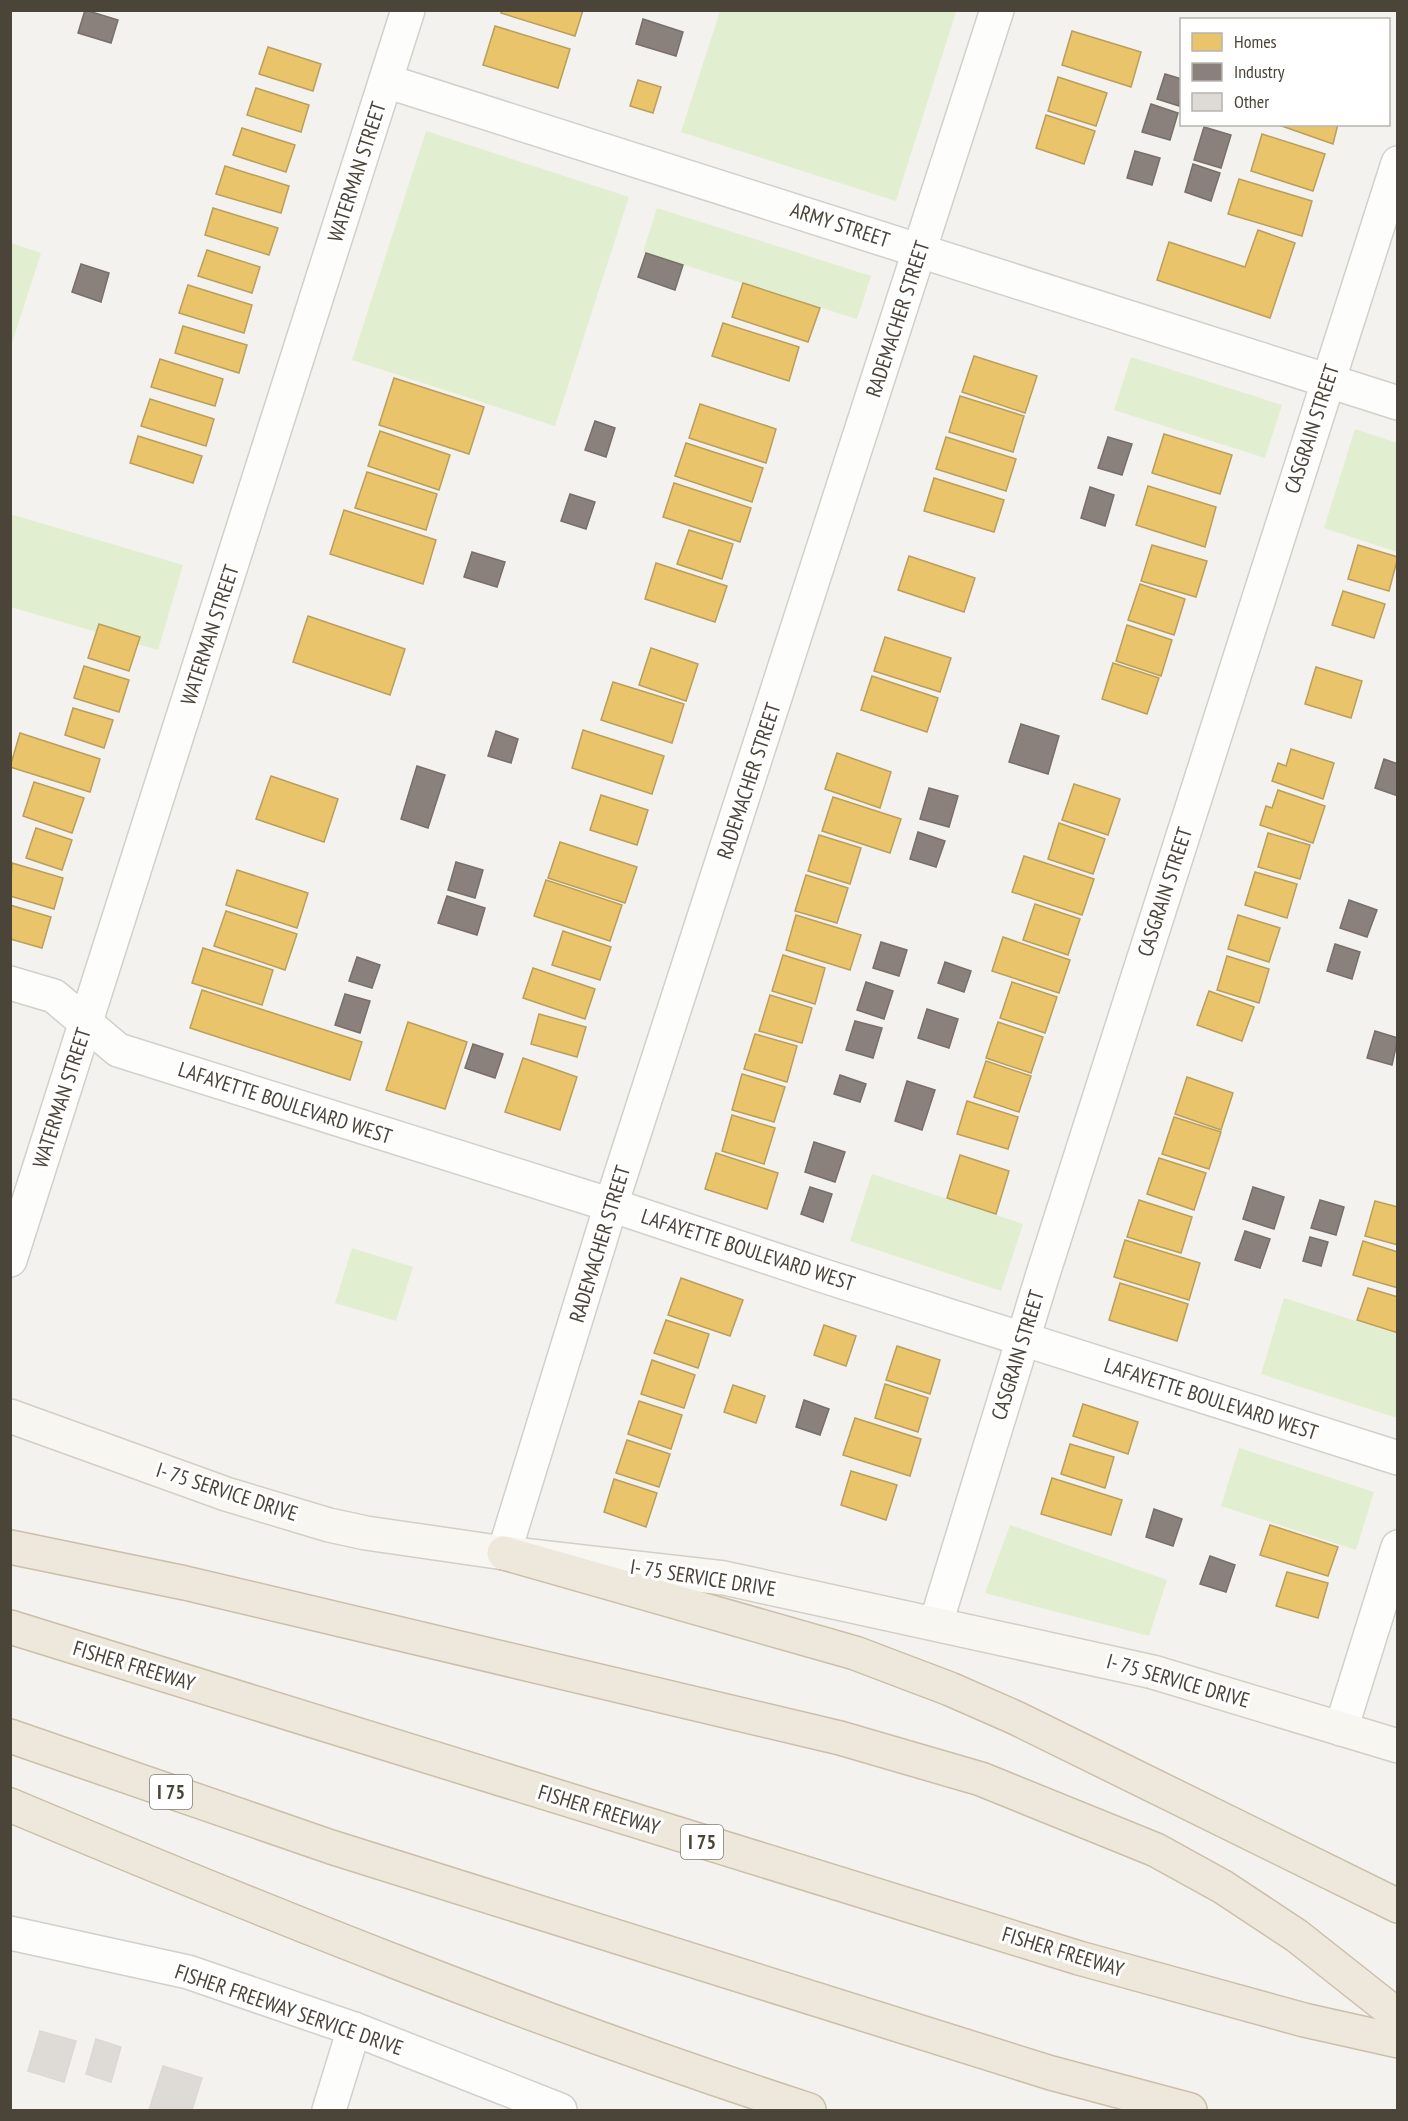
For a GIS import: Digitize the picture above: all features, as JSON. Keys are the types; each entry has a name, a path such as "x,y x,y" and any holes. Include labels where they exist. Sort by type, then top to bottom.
{"highway":[{"path":"10,1546 242,1597 840,1738 981,1779 1145,1845 1257,1908 1333,1963 1398,2016"},
{"path":"504,1553 855,1653 909,1672 1026,1723 1398,1906"},
{"name":"FISHER FREEWAY","path":"10,1627 1079,1958 1304,2020 1398,2041"},
{"name":"I 75","path":"10,1736 331,1847 1051,2073 1190,2110"},
{"path":"10,1806 271,1915 492,2001 630,2051 809,2110"}],"main road":[{"name":"I- 75 SERVICE DRIVE","path":"10,1416 285,1513 366,1533 504,1553 724,1578 1153,1672 1398,1746"}],"street":[{"name":"WATERMAN STREET","path":"10,1260 408,10"},
{"name":"RADEMACHER STREET","path":"504,1553 612,1205 997,10"},
{"name":"ARMY STREET","path":"386,81 1398,403"},
{"name":"CASGRAIN STREET","path":"936,1623 1398,163"},
{"name":"LAFAYETTE BOULEVARD WEST","path":"10,983 54,996 118,1050 612,1205 1024,1340 1398,1458"},
{"path":"1341,1729 1398,1547"},
{"name":"FISHER FREEWAY SERVICE DRIVE","path":"10,1934 188,1972 354,2029 560,2110"},
{"path":"329,2110 354,2029"}],"green space":[{"path":"720,11 956,12 896,201 681,132"},
{"path":"426,131 629,197 555,426 352,360"},
{"path":"657,208 871,276 857,319 643,252"},
{"path":"10,243 41,253 11,346"},
{"path":"1131,357 1282,405 1265,458 1114,410"},
{"path":"1355,429 1397,443 1397,552 1324,528"},
{"path":"10,514 183,565 158,650 11,607"},
{"path":"872,1174 1023,1224 1001,1291 850,1241"},
{"path":"352,1248 413,1267 396,1321 335,1303"},
{"path":"1284,1298 1397,1334 1397,1418 1261,1374"},
{"path":"1239,1448 1374,1492 1356,1550 1221,1506"},
{"path":"1010,1525 1167,1580 1149,1636 985,1593"}],"building: Homes":[{"path":"502,10 583,10 575,36 501,13"},
{"path":"495,26 570,49 558,88 483,65"},
{"path":"1072,31 1141,52 1131,87 1062,65"},
{"path":"268,47 321,64 313,91 259,74"},
{"path":"1058,77 1107,93 1096,126 1048,111"},
{"path":"638,80 661,87 653,113 630,106"},
{"path":"256,88 309,105 301,132 247,115"},
{"path":"1046,115 1095,131 1084,164 1036,148"},
{"path":"1282,126 1338,126 1333,144"},
{"path":"242,128 295,145 286,172 233,155"},
{"path":"1262,134 1325,154 1313,191 1251,171"},
{"path":"225,166 289,186 281,213 216,194"},
{"path":"1239,179 1312,201 1302,236 1228,214"},
{"path":"213,208 278,228 269,255 205,235"},
{"path":"1258,230 1295,243 1270,318 1157,280 1169,242 1245,267"},
{"path":"207,250 260,267 252,293 198,276"},
{"path":"743,283 820,308 808,342 732,317"},
{"path":"188,285 252,305 244,333 179,313"},
{"path":"723,323 799,347 789,381 712,356"},
{"path":"183,326 247,345 239,373 175,353"},
{"path":"974,356 1037,376 1025,413 962,392"},
{"path":"160,359 223,379 215,406 151,387"},
{"path":"394,378 484,407 469,454 379,425"},
{"path":"960,396 1024,416 1013,452 949,432"},
{"path":"150,399 214,419 206,446 141,426"},
{"path":"700,404 776,429 766,463 689,438"},
{"path":"380,431 450,455 439,490 368,466"},
{"path":"1164,434 1232,455 1220,494 1152,473"},
{"path":"138,436 202,456 193,483 130,463"},
{"path":"946,437 1016,459 1006,491 936,469"},
{"path":"686,443 763,468 752,502 675,476"},
{"path":"367,472 437,494 426,530 355,508"},
{"path":"934,478 1004,500 994,532 924,511"},
{"path":"674,483 751,508 740,542 663,517"},
{"path":"1148,486 1216,507 1205,547 1136,525"},
{"path":"344,510 436,540 423,584 330,554"},
{"path":"689,530 733,544 722,579 677,564"},
{"path":"1152,545 1207,561 1196,597 1141,581"},
{"path":"1358,545 1398,557 1389,591 1348,579"},
{"path":"909,556 975,578 964,612 898,590"},
{"path":"656,563 727,586 715,622 645,599"},
{"path":"1140,584 1185,599 1174,635 1128,620"},
{"path":"1343,591 1385,604 1374,638 1332,625"},
{"path":"308,616 405,649 390,695 293,662"},
{"path":"99,624 140,637 129,671 88,658"},
{"path":"1127,625 1172,640 1161,676 1116,661"},
{"path":"885,637 951,658 940,692 874,671"},
{"path":"651,648 698,664 686,701 639,685"},
{"path":"1113,663 1159,678 1147,714 1102,699"},
{"path":"84,666 129,680 119,712 74,698"},
{"path":"1316,667 1362,681 1351,718 1305,704"},
{"path":"872,676 938,698 927,732 861,710"},
{"path":"613,682 684,704 672,743 601,720"},
{"path":"73,708 113,720 104,748 65,735"},
{"path":"583,730 664,756 652,794 572,768"},
{"path":"20,733 100,759 90,792 10,767"},
{"path":"1291,749 1334,763 1323,799 1272,781 1278,763 1286,766"},
{"path":"837,753 891,772 880,808 825,789"},
{"path":"271,776 338,799 324,842 256,819"},
{"path":"34,782 84,798 72,833 23,816"},
{"path":"1074,784 1120,799 1108,835 1062,820"},
{"path":"1278,790 1325,806 1313,843 1260,825 1266,806 1272,808"},
{"path":"601,795 648,810 637,845 590,830"},
{"path":"833,797 901,819 890,853 822,831"},
{"path":"1059,823 1105,839 1093,874 1048,859"},
{"path":"36,828 72,840 62,870 26,858"},
{"path":"1268,833 1310,845 1300,879 1258,867"},
{"path":"819,835 861,848 850,884 808,871"},
{"path":"560,842 637,867 625,903 548,878"},
{"path":"1024,856 1094,879 1082,915 1012,892"},
{"path":"12,863 63,878 54,909 10,896"},
{"path":"237,870 308,893 297,928 226,905"},
{"path":"1255,872 1297,884 1287,918 1245,905"},
{"path":"806,875 848,888 837,923 795,911"},
{"path":"546,880 622,905 610,941 534,916"},
{"path":"1035,904 1080,919 1068,955 1023,940"},
{"path":"10,905 51,917 42,948 10,939"},
{"path":"226,911 297,934 285,970 214,946"},
{"path":"796,915 861,935 850,970 786,950"},
{"path":"1238,915 1280,928 1269,962 1228,949"},
{"path":"563,931 611,947 600,980 552,965"},
{"path":"1003,937 1070,960 1059,993 992,971"},
{"path":"203,948 273,970 262,1005 192,983"},
{"path":"783,955 825,968 815,1004 772,991"},
{"path":"1227,956 1269,969 1259,1003 1217,990"},
{"path":"533,968 595,989 585,1019 523,998"},
{"path":"1012,982 1057,997 1045,1033 1000,1018"},
{"path":"202,990 362,1042 350,1080 190,1028"},
{"path":"1209,991 1254,1007 1242,1041 1197,1025"},
{"path":"770,995 812,1008 802,1043 759,1031"},
{"path":"539,1014 586,1027 577,1057 531,1044"},
{"path":"408,1022 467,1042 445,1109 386,1090"},
{"path":"998,1022 1043,1037 1031,1073 986,1058"},
{"path":"755,1034 797,1046 787,1082 744,1069"},
{"path":"523,1058 577,1077 560,1130 505,1112"},
{"path":"986,1061 1031,1076 1019,1112 974,1097"},
{"path":"742,1074 785,1087 774,1122 732,1110"},
{"path":"1187,1077 1233,1093 1221,1130 1175,1114"},
{"path":"967,1101 1018,1117 1008,1149 957,1134"},
{"path":"732,1115 775,1128 764,1164 722,1151"},
{"path":"1174,1117 1221,1132 1209,1169 1162,1154"},
{"path":"716,1153 778,1173 767,1209 705,1189"},
{"path":"960,1155 1009,1171 996,1214 947,1198"},
{"path":"1159,1158 1206,1173 1194,1210 1147,1194"},
{"path":"1139,1200 1192,1217 1181,1253 1127,1237"},
{"path":"1375,1201 1398,1207 1398,1245 1365,1236"},
{"path":"1125,1240 1200,1263 1189,1300 1114,1277"},
{"path":"1363,1241 1398,1252 1398,1288 1353,1275"},
{"path":"681,1278 743,1300 730,1336 668,1315"},
{"path":"1120,1283 1188,1304 1177,1341 1109,1320"},
{"path":"1368,1288 1398,1297 1398,1333 1357,1320"},
{"path":"666,1320 709,1334 698,1368 654,1353"},
{"path":"824,1325 856,1336 846,1366 814,1355"},
{"path":"897,1346 940,1360 930,1394 886,1380"},
{"path":"652,1360 695,1375 684,1408 641,1394"},
{"path":"885,1384 928,1398 918,1432 875,1418"},
{"path":"733,1385 765,1396 756,1423 724,1412"},
{"path":"639,1401 682,1415 671,1449 628,1434"},
{"path":"1083,1404 1138,1422 1128,1454 1073,1436"},
{"path":"855,1418 921,1439 910,1476 843,1455"},
{"path":"627,1440 670,1454 659,1487 616,1473"},
{"path":"1070,1444 1114,1457 1105,1488 1061,1474"},
{"path":"851,1471 897,1485 886,1520 841,1505"},
{"path":"1052,1478 1122,1500 1111,1535 1041,1514"},
{"path":"614,1479 657,1493 646,1527 604,1512"},
{"path":"1270,1525 1338,1547 1328,1576 1260,1555"},
{"path":"1287,1572 1328,1583 1318,1618 1276,1606"}],"building: Industry":[{"path":"85,10 118,20 111,43 78,33"},
{"path":"643,19 683,32 676,56 636,44"},
{"path":"1165,74 1180,78 1179,106 1157,99"},
{"path":"1151,104 1178,113 1170,140 1142,132"},
{"path":"1204,127 1231,135 1221,168 1194,160"},
{"path":"1135,151 1160,158 1152,185 1127,178"},
{"path":"1193,164 1220,173 1211,201 1185,192"},
{"path":"646,253 683,265 675,290 638,277"},
{"path":"81,264 109,273 101,302 72,292"},
{"path":"595,421 615,428 606,457 585,450"},
{"path":"1108,437 1132,444 1122,475 1098,468"},
{"path":"1090,487 1114,495 1105,526 1081,518"},
{"path":"570,494 595,502 586,529 561,521"},
{"path":"472,552 505,562 497,587 464,577"},
{"path":"1021,724 1059,736 1048,774 1009,762"},
{"path":"496,731 518,739 511,763 488,756"},
{"path":"1384,759 1398,764 1398,796 1375,788"},
{"path":"417,766 445,775 428,828 401,819"},
{"path":"929,788 958,796 949,827 920,819"},
{"path":"918,832 945,841 936,867 910,859"},
{"path":"456,862 483,870 475,898 448,890"},
{"path":"447,896 485,908 477,935 438,923"},
{"path":"1349,900 1377,910 1367,937 1340,928"},
{"path":"881,942 907,950 899,976 873,968"},
{"path":"1335,944 1360,952 1352,979 1327,971"},
{"path":"357,957 380,965 372,988 349,981"},
{"path":"945,962 971,971 964,992 938,983"},
{"path":"866,982 893,991 884,1019 857,1010"},
{"path":"345,994 370,1001 360,1033 335,1025"},
{"path":"927,1009 958,1019 949,1048 918,1038"},
{"path":"855,1021 882,1028 873,1058 846,1050"},
{"path":"1375,1031 1398,1038 1392,1065 1367,1058"},
{"path":"473,1044 503,1054 495,1078 465,1068"},
{"path":"840,1075 866,1084 860,1102 834,1094"},
{"path":"907,1081 935,1090 922,1130 895,1121"},
{"path":"814,1142 845,1152 835,1182 805,1172"},
{"path":"810,1187 832,1194 823,1222 801,1214"},
{"path":"1253,1187 1284,1197 1274,1229 1243,1219"},
{"path":"1320,1200 1344,1207 1336,1235 1311,1228"},
{"path":"1245,1231 1270,1239 1260,1268 1235,1260"},
{"path":"1310,1237 1328,1242 1321,1266 1303,1261"},
{"path":"804,1400 829,1409 820,1435 796,1427"},
{"path":"1154,1509 1182,1519 1173,1546 1146,1537"},
{"path":"1210,1556 1235,1565 1226,1592 1200,1584"}],"building: Other":[{"path":"40,2031 76,2041 64,2082 28,2071"},
{"path":"96,2039 121,2047 111,2082 86,2074"},
{"path":"163,2066 202,2078 192,2110 149,2110"}]}
